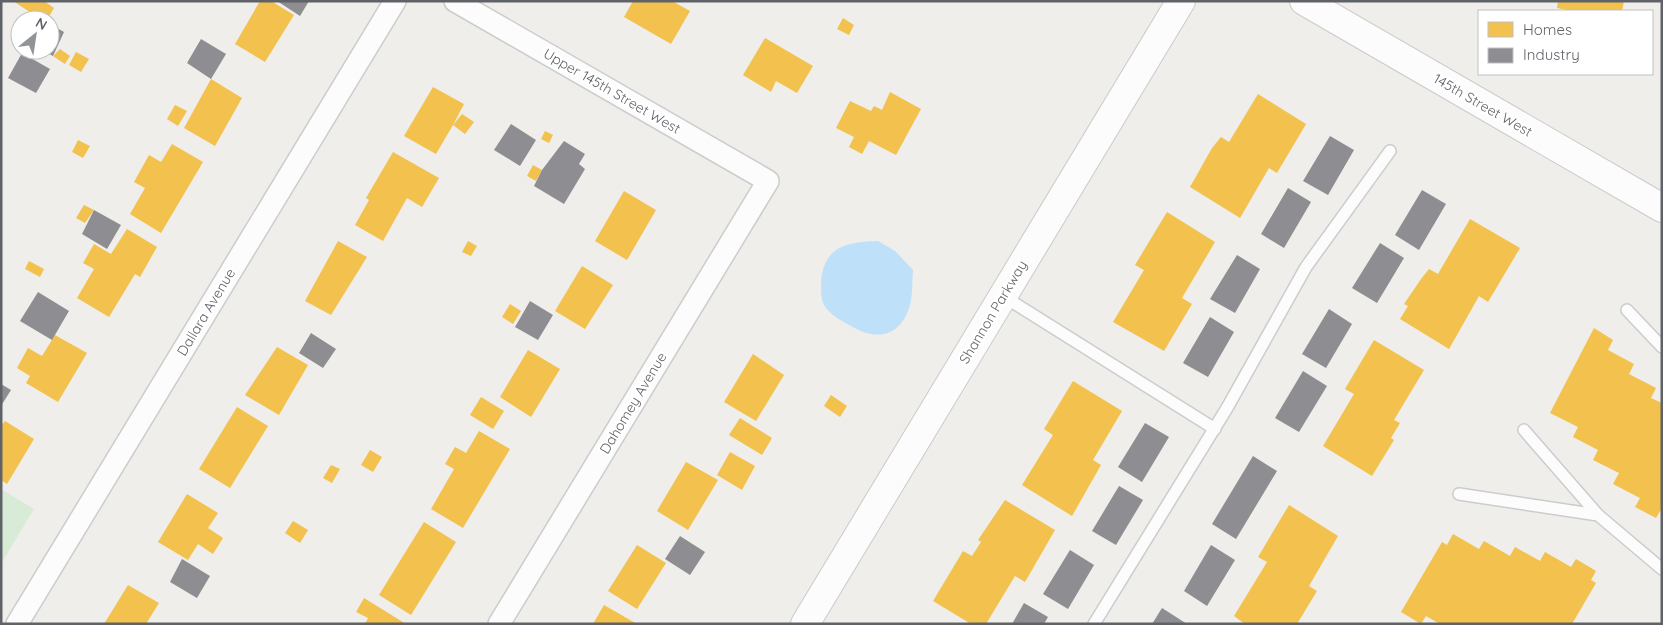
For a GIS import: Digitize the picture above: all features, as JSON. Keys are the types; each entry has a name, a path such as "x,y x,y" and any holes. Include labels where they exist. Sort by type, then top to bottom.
{"street":[{"name":"Dallara Avenue","path":"16,624 396,1"},
{"name":"Upper 145th Street West","path":"455,1 768,181"},
{"name":"Shannon Parkway","path":"805,624 1181,1"},
{"name":"145th Street West","path":"1304,1 1662,208"},
{"name":"Dahomey Avenue","path":"499,624 768,181"}],"lane":[{"path":"1094,624 1215,428 1306,266 1390,151"},
{"path":"1003,296 1215,428"},
{"path":"1628,310 1662,347"},
{"path":"1524,430 1598,515 1662,569"},
{"path":"1459,494 1598,515"}],"green space":[{"path":"1,489 34,509 1,564"}],"water":[{"path":"878,241 895,251 913,270 911,301 906,315 901,324 887,333 879,335 861,331 833,315 823,303 821,294 823,270 832,253 847,245"}],"building: Homes":[{"path":"13,1 44,1 54,8 53,10 27,10"},
{"path":"260,1 271,1 294,15 265,62 235,44"},
{"path":"633,1 672,1 690,11 671,44 624,17"},
{"path":"1558,1 1624,1 1622,10 1567,10 1557,8"},
{"path":"843,18 854,25 849,35 837,29"},
{"path":"765,38 813,66 797,93 776,81 771,92 743,75"},
{"path":"60,49 70,56 65,64 59,60"},
{"path":"76,52 89,59 81,72 69,65"},
{"path":"211,79 242,98 215,146 184,128"},
{"path":"433,87 464,104 436,154 404,136"},
{"path":"890,92 921,109 896,155 869,141 862,154 849,147 854,137 836,128 850,101 871,111 874,106 882,110"},
{"path":"1258,94 1306,124 1277,173 1269,168 1240,218 1190,187 1212,148 1221,137 1229,142"},
{"path":"175,105 187,111 178,126 167,119"},
{"path":"462,114 474,122 465,134 453,125"},
{"path":"545,131 553,135 549,143 541,139"},
{"path":"78,140 90,146 83,158 72,152"},
{"path":"172,144 203,162 161,233 130,214 145,188 134,182 149,155 161,162"},
{"path":"393,152 439,178 422,207 407,198 383,241 355,225 369,200 366,198"},
{"path":"533,165 542,170 536,181 527,176"},
{"path":"624,191 656,210 627,260 595,241"},
{"path":"84,205 94,210 85,223 76,218"},
{"path":"1167,212 1215,242 1182,298 1192,304 1164,351 1113,322 1144,270 1135,265"},
{"path":"1470,219 1520,248 1488,302 1479,296 1449,349 1400,319 1408,306 1404,304 1421,279 1429,269 1438,274"},
{"path":"127,229 157,247 140,277 135,274 109,317 77,298 94,269 83,263 94,244 111,254"},
{"path":"338,241 367,257 331,315 305,301"},
{"path":"468,241 477,246 471,256 462,252"},
{"path":"29,261 44,269 40,277 25,269"},
{"path":"582,266 613,285 585,329 555,311"},
{"path":"510,304 521,311 513,324 502,317"},
{"path":"1594,328 1613,340 1608,350 1634,364 1629,374 1656,388 1651,398 1662,403 1662,508 1656,518 1635,507 1640,498 1613,484 1619,473 1593,460 1598,450 1573,437 1578,427 1550,413"},
{"path":"55,335 87,353 58,402 26,383 30,376 17,368 28,348 42,356"},
{"path":"1374,340 1424,370 1394,420 1400,423 1391,438 1394,440 1372,476 1323,446 1354,394 1345,389"},
{"path":"277,347 308,365 279,415 245,395"},
{"path":"528,350 560,369 531,417 500,397"},
{"path":"753,354 784,375 756,421 724,402"},
{"path":"1073,381 1122,411 1093,460 1101,465 1072,516 1022,485 1053,435 1044,429"},
{"path":"831,395 847,406 840,417 824,406"},
{"path":"481,397 504,411 493,429 470,415"},
{"path":"237,407 268,426 230,488 199,469"},
{"path":"740,418 772,438 762,455 729,435"},
{"path":"5,421 34,439 7,484 1,480 1,426"},
{"path":"479,431 510,449 463,528 431,509 454,469 445,464 455,447 466,453"},
{"path":"370,450 382,457 373,472 361,465"},
{"path":"730,452 755,466 742,490 717,475"},
{"path":"686,462 718,480 688,530 657,511"},
{"path":"331,465 340,469 332,483 323,478"},
{"path":"187,494 218,513 208,528 223,538 213,554 198,544 188,560 158,542"},
{"path":"1005,500 1055,530 1025,582 1015,576 986,624 971,624 933,601 963,551 972,556 981,542 978,540"},
{"path":"1289,505 1338,536 1309,586 1317,591 1297,624 1245,624 1234,616 1267,562 1258,557"},
{"path":"293,521 308,530 300,543 285,533"},
{"path":"424,522 456,542 411,615 379,595"},
{"path":"1453,534 1479,549 1484,541 1510,556 1515,547 1540,561 1545,552 1571,567 1576,559 1596,571 1591,580 1596,583 1572,624 1440,624 1426,616 1421,624 1401,612 1442,542 1447,545"},
{"path":"637,545 666,563 637,609 608,591"},
{"path":"128,585 159,603 146,624 104,624"},
{"path":"364,598 406,624 365,624 368,618 356,612"},
{"path":"604,605 637,624 593,624"}],"building: Industry":[{"path":"277,1 309,1 300,16"},
{"path":"60,30 64,32 60,41"},
{"path":"201,39 226,54 211,79 187,63"},
{"path":"18,60 34,60 50,69 36,93 8,78"},
{"path":"511,124 536,140 520,166 494,150"},
{"path":"1330,136 1354,150 1328,195 1303,181"},
{"path":"564,141 585,154 579,164 585,169 564,204 534,186 542,170"},
{"path":"1288,188 1311,202 1284,248 1261,234"},
{"path":"1422,190 1446,204 1419,250 1395,235"},
{"path":"94,210 121,225 107,249 82,234"},
{"path":"1380,243 1404,258 1377,303 1352,288"},
{"path":"1237,255 1260,269 1235,313 1210,299"},
{"path":"38,292 69,311 52,340 20,321"},
{"path":"530,301 553,315 538,340 515,327"},
{"path":"1329,309 1352,324 1326,368 1302,354"},
{"path":"1210,317 1234,332 1208,377 1183,363"},
{"path":"311,333 336,349 323,368 299,353"},
{"path":"1303,371 1327,386 1299,432 1275,418"},
{"path":"1,384 11,390 1,406"},
{"path":"1145,423 1169,437 1142,482 1118,467"},
{"path":"1253,456 1277,471 1236,539 1212,524"},
{"path":"1119,486 1143,500 1116,545 1092,531"},
{"path":"680,536 705,552 690,575 665,559"},
{"path":"1211,545 1235,560 1207,606 1184,591"},
{"path":"1070,550 1094,565 1068,609 1043,594"},
{"path":"182,559 210,576 197,598 170,582"},
{"path":"1024,603 1048,617 1044,624 1012,624"},
{"path":"1162,608 1187,624 1152,624"}]}
